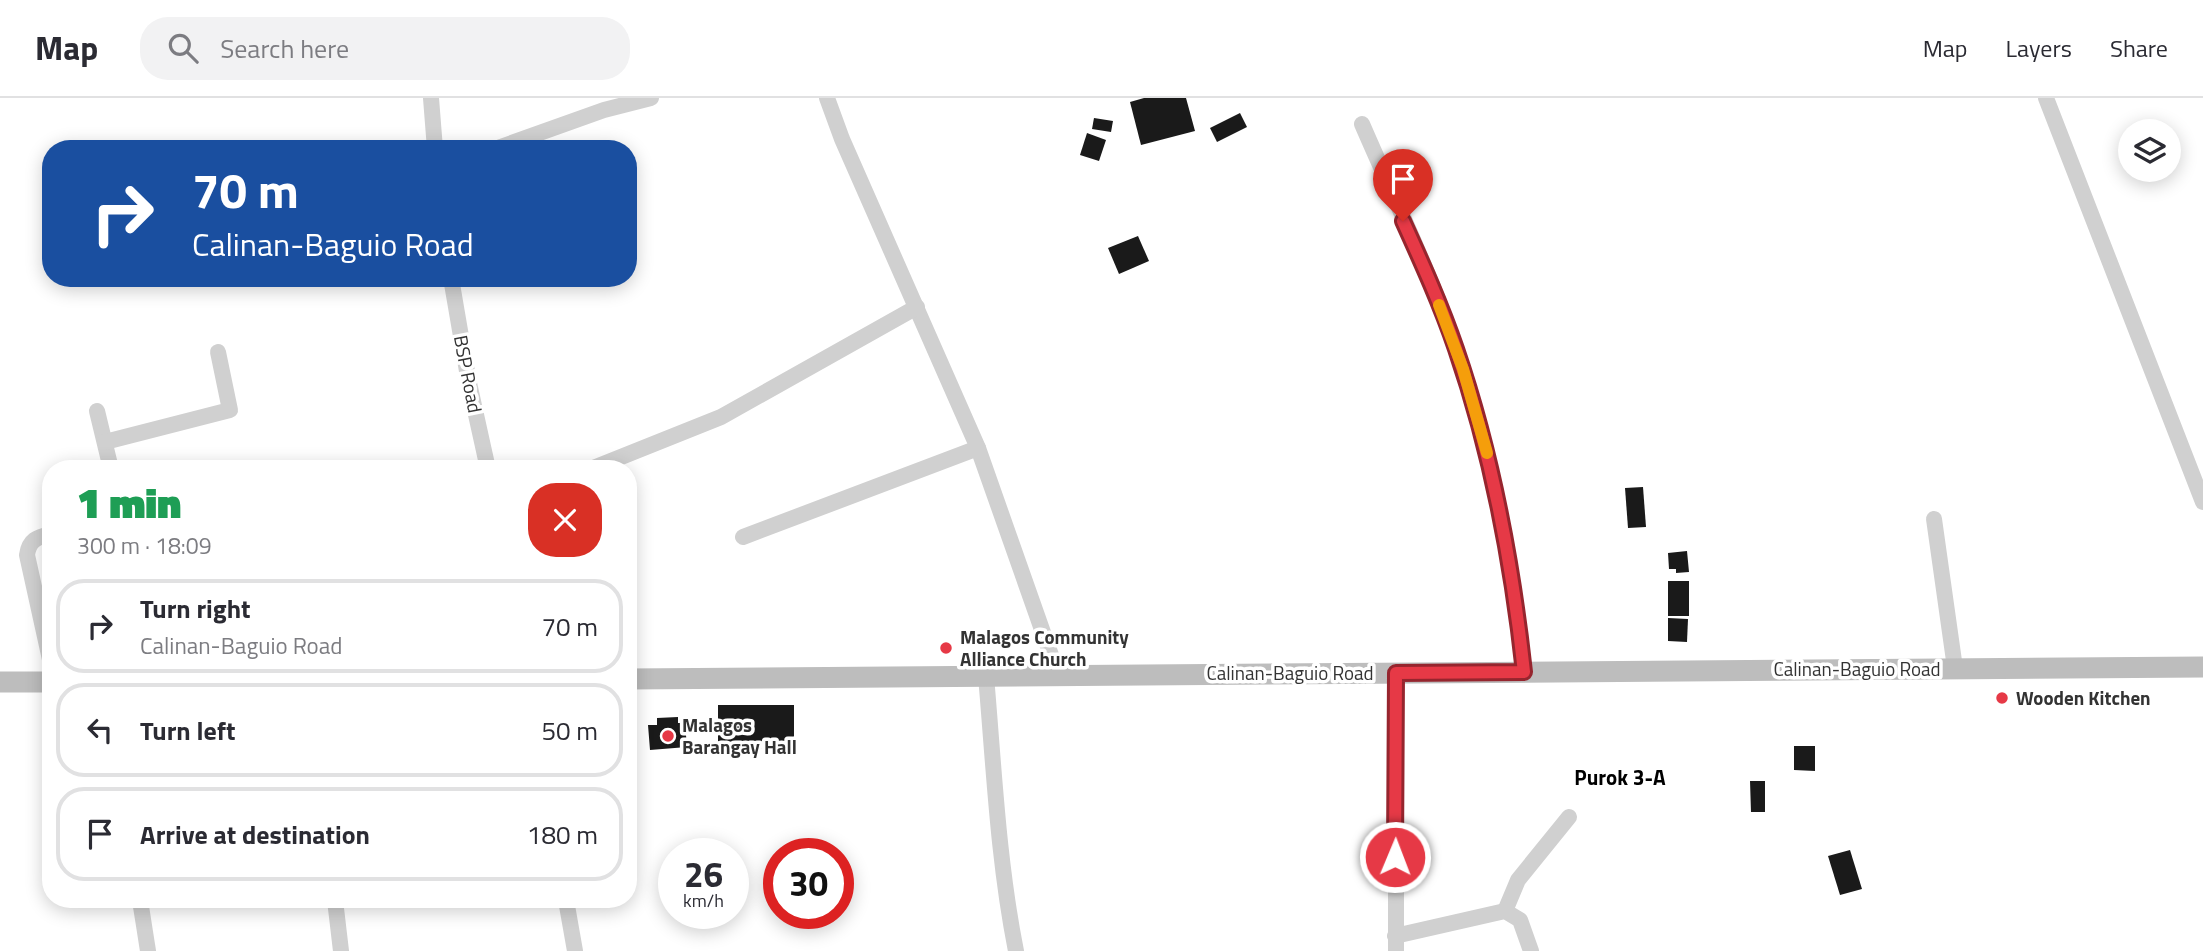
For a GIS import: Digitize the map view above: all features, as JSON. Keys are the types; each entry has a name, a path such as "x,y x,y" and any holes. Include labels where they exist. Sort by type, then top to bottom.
{"main road":[{"name":"Calinan-Baguio Road","path":"637,679 2203,667"},
{"path":"0,682 42,682"}],"street":[{"path":"431,98 434,140"},
{"path":"520,140 604,110 651,98"},
{"path":"827,98 842,139 978,448 1058,675"},
{"path":"2046,98 2203,502"},
{"path":"1362,124 1447,323 1470,392 1502,517 1524,672"},
{"name":"BSP Road","path":"453,287 486,460"},
{"path":"613,460 721,416 917,307"},
{"path":"105,442 230,410 218,352"},
{"path":"97,411 109,460"},
{"path":"743,537 978,448"},
{"path":"1934,519 1955,668"},
{"path":"42,537 33,540 27,555 42,623"},
{"path":"1396,673 1396,944 1505,911 1520,920 1531,951"},
{"path":"986,676 999,834 1016,951"},
{"path":"1505,911 1518,880 1569,817"},
{"path":"141,908 148,951"},
{"path":"336,908 341,951"},
{"path":"567,908 575,951"}],"building":[{"path":"1144,98 1186,98 1195,131 1141,145 1130,102"},
{"path":"1240,113 1247,127 1217,142 1210,128"},
{"path":"1094,118 1113,121 1111,132 1092,129"},
{"path":"1087,133 1106,140 1099,161 1080,155"},
{"path":"1138,236 1149,261 1119,274 1108,248"},
{"path":"1643,487 1646,527 1628,528 1625,488"},
{"path":"1687,551 1689,572 1676,573 1676,569 1669,569 1668,553"},
{"path":"1668,581 1689,581 1689,616 1668,616"},
{"path":"1668,618 1688,619 1687,642 1668,641"},
{"path":"718,705 794,705 794,749 718,749"},
{"name":"Malagos Barangay Hall","path":"678,717 678,723 685,723 687,747 650,750 648,725 657,725 657,718"},
{"path":"1794,746 1815,746 1815,771 1794,770"},
{"path":"1750,781 1765,781 1765,812 1751,812"},
{"path":"1850,850 1862,889 1840,895 1828,856"}],"slow traffic":[{"path":"1439,305 1463,369 1487,453"}],"place":[{"name":"Malagos Community Alliance Church","path":"946,648"},
{"name":"Wooden Kitchen","path":"2002,698"},
{"name":"Malagos Barangay Hall","path":"668,736"}],"district":[{"name":"Purok 3-A","path":"1620,778"}],"route":[{"path":"1395,857 1396,673 1524,672 1502,517 1481,430 1447,323 1403,221"}]}
